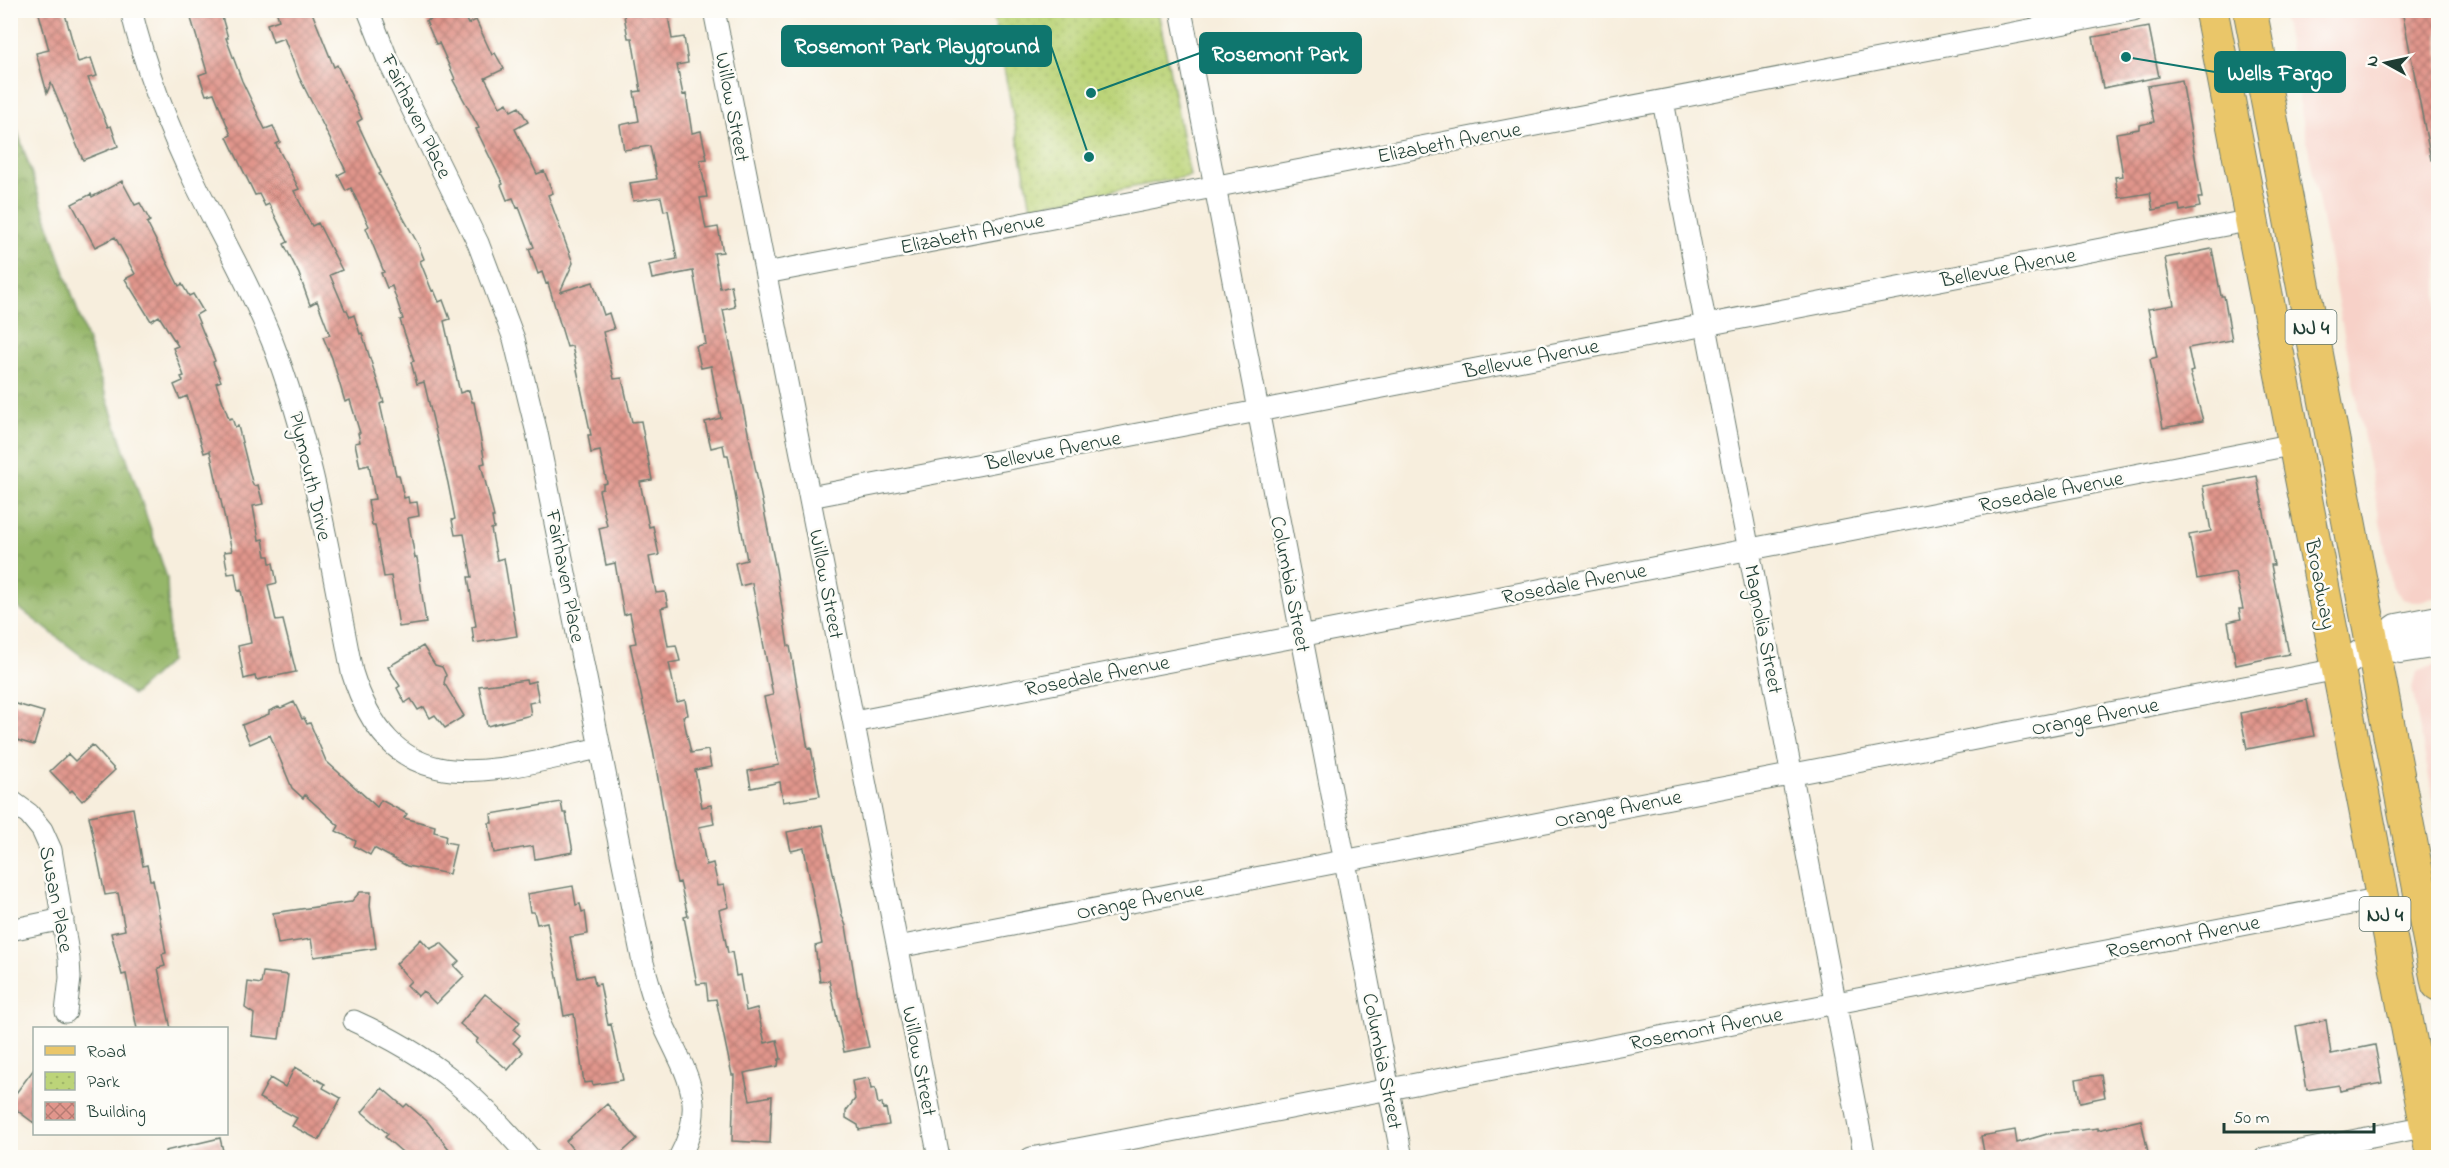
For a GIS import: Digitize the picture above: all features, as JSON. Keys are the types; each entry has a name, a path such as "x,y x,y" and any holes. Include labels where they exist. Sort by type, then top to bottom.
{"main road":[{"name":"Broadway","path":"2211,10 2382,898 2433,1136"},
{"name":"Broadway","path":"2250,10 2439,984"}],"street":[{"name":"Plymouth Drive","path":"131,10 155,90 175,138 248,288 271,339 290,391 306,442 352,672 360,698 371,720 387,739 406,754 427,765 447,770 489,770 600,748"},
{"name":"Fairhaven Place","path":"368,10 387,58 478,243 514,339 537,433 643,963 662,1022 687,1070 693,1093 693,1117 688,1140 679,1158"},
{"name":"Willow Street","path":"714,10 939,1158"},
{"name":"Columbia Street","path":"1181,10 1402,1158"},
{"name":"Elizabeth Avenue","path":"766,273 2133,10"},
{"name":"Magnolia Street","path":"1663,101 1865,1158"},
{"name":"Bellevue Avenue","path":"810,497 2252,220"},
{"name":"Rosedale Avenue","path":"854,722 2295,444"},
{"path":"2338,669 2397,627 2439,619"},
{"path":"2372,643 2400,650 2439,644"},
{"name":"Orange Avenue","path":"898,946 2338,669"},
{"name":"Susan Place","path":"10,800 29,814 42,830 51,850 70,978 66,1012"},
{"name":"Rosemont Avenue","path":"1031,1158 2382,898"},
{"path":"10,930 63,920"},
{"path":"354,1021 411,1049 440,1068 491,1114 530,1158"},
{"path":"2265,1158 2433,1136"}],"shaded area":[{"path":"2282,11 2438,11 2438,597 2414,602 2402,599 2393,589"},
{"path":"2438,664 2438,825 2412,688 2416,672"}],"green space":[{"path":"993,11 1158,11 1190,176 1031,207"},
{"path":"10,109 167,578 170,661 133,695 11,602"}],"building":[{"path":"38,10 64,10 78,62 91,58 97,76 88,78 118,146 83,160 51,83 47,93 36,53 49,50"},
{"path":"194,10 220,10 228,38 226,38 242,81 265,129 273,126 280,142 276,144 299,189 294,191 312,226 318,223 342,270 330,275 345,310 350,317 354,315 360,334 362,333 384,402 380,404 396,475 399,475 404,498 408,497 409,503 417,502 419,516 408,518 415,558 417,558 426,623 399,627 391,576 384,577 375,525 372,525 368,500 375,499 369,465 360,467 355,443 360,442 358,433 360,433 350,400 345,402 323,337 330,335 317,301 310,305 299,274 284,244 288,242 269,204 265,206 259,194 255,195 227,137 231,135 214,93 206,95 199,75 207,72 190,15 195,13"},
{"path":"276,10 311,10 334,67 337,65 362,119 357,122 381,173 379,174 418,244 424,259 420,261 432,291 434,290 439,302 443,300 450,319 444,321 460,393 469,390 472,402 474,402 485,463 481,464 494,517 492,517 494,528 491,529 497,560 504,558 517,636 474,643 472,627 476,626 468,577 472,577 464,534 455,535 452,520 455,519 448,483 424,382 417,384 411,362 414,361 400,320 403,319 392,286 387,288 381,273 384,272 366,228 369,226 351,188 346,191 338,175 346,171 299,77 284,38 273,42 267,24 279,20"},
{"path":"437,10 462,10 468,24 476,20 492,55 495,53 504,69 485,78 500,107 507,103 511,111 519,107 528,122 515,129 537,174 544,171 553,193 548,195 573,263 560,292 593,282 604,315 609,313 614,329 603,332 614,379 622,378 632,422 641,421 652,480 640,482 649,527 653,526 659,555 649,557 656,593 665,592 668,606 661,608 668,646 676,645 680,661 669,663 677,702 685,700 688,715 683,716 691,753 708,750 711,767 695,770 702,807 711,805 714,824 699,827 706,865 713,863 718,886 724,885 729,907 719,910 728,953 732,952 736,976 740,975 746,1011 757,1008 765,1043 777,1040 781,1059 779,1059 778,1066 744,1073 750,1100 772,1096 770,1143 732,1141 734,1075 732,1075 716,999 708,1000 706,983 697,984 684,917 688,916 680,882 677,883 673,865 653,750 630,644 636,643 630,613 624,615 615,563 606,565 599,528 607,526 599,490 603,489 603,484 607,483 600,451 591,453 588,435 591,435 572,346 567,347 548,283 546,284 542,272 538,274 529,249 534,247 519,207 517,208 513,198 507,200 501,185 503,184 476,129 479,128 453,80 455,79 439,43 436,44 426,21 440,15"},
{"path":"623,10 667,10 672,39 684,37 688,63 677,65 683,95 686,94 692,133 701,131 707,159 700,160 707,197 700,198 706,229 718,227 723,252 714,253 720,288 731,285 735,307 723,310 776,569 808,749 811,748 820,796 783,802 780,782 751,788 748,771 779,765 764,697 773,695 752,583 740,586 735,563 747,560 728,455 725,455 723,445 711,448 705,422 721,418 711,366 701,368 696,346 706,344 693,271 652,279 649,265 677,259 668,210 664,211 661,197 633,201 630,183 657,179 650,146 624,150 620,125 639,121 634,92 641,91 632,38 628,38"},
{"path":"2402,10 2439,10 2439,159 2431,160"},
{"path":"2149,27 2159,77 2103,88 2093,37"},
{"path":"2182,80 2202,198 2198,198 2200,207 2180,211 2179,205 2153,210 2150,193 2119,198 2115,177 2123,176 2116,133 2139,129 2139,125 2154,122 2147,86"},
{"path":"122,181 135,205 140,203 150,221 147,223 179,286 182,284 189,296 193,294 203,311 196,315 221,381 216,383 229,419 232,418 235,427 238,426 252,482 254,486 258,485 263,504 253,506 259,540 263,539 266,556 269,556 270,563 273,563 277,583 268,585 276,621 283,620 296,672 256,680 255,676 244,679 238,646 251,643 241,590 238,591 235,573 228,574 224,552 232,551 210,451 204,453 187,396 180,399 174,385 183,381 181,377 184,376 173,348 178,346 159,316 151,321 125,279 135,274 115,237 95,247 72,204 91,194 92,197"},
{"path":"2212,249 2232,340 2188,348 2193,371 2190,372 2203,421 2163,428 2150,359 2157,357 2148,309 2174,305 2165,258"},
{"path":"2257,476 2274,565 2271,565 2289,654 2236,665 2228,622 2241,619 2239,609 2243,609 2235,572 2197,579 2189,535 2211,531 2203,486"},
{"path":"423,646 435,665 442,667 446,675 444,683 464,716 445,728 435,715 430,718 424,707 418,710 411,699 405,703 397,688 400,686 388,667"},
{"path":"526,680 527,683 535,681 539,701 529,703 531,715 487,726 479,686"},
{"path":"2307,700 2314,736 2247,749 2240,713"},
{"path":"294,702 302,719 304,718 307,724 310,723 326,761 377,807 381,800 407,814 404,818 435,826 434,832 446,835 445,842 456,844 449,874 407,866 374,848 370,855 354,846 356,841 336,831 339,826 305,795 303,798 292,788 270,735 250,744 242,725 269,714 269,711 278,707 281,708"},
{"path":"13,703 44,712 34,745 10,738 10,711"},
{"path":"92,745 115,770 82,801 50,771 68,754 75,761"},
{"path":"561,802 563,813 566,813 573,852 535,859 533,846 494,853 489,823 492,823 491,814"},
{"path":"133,808 143,866 147,865 150,880 153,880 166,953 162,954 165,966 158,968 171,1027 137,1027 126,974 122,975 111,933 125,930 118,893 105,895 89,816"},
{"path":"823,825 846,926 869,1047 844,1052 829,980 820,982 815,946 822,944 804,848 791,851 787,832"},
{"path":"573,886 576,905 580,904 582,912 585,911 588,934 570,937 578,978 593,975 595,985 600,984 623,1080 593,1085 592,1082 584,1083 574,1014 564,1016 547,922 537,924 534,912 530,912 527,894"},
{"path":"360,892 371,892 370,906 376,948 314,957 311,939 278,944 273,913 351,902"},
{"path":"421,939 430,949 441,943 459,961 454,966 464,976 436,1004 423,991 418,996 407,985 411,981 396,964"},
{"path":"263,972 288,975 279,1039 252,1036 254,1014 245,1008 248,982 261,984"},
{"path":"485,994 520,1022 514,1030 520,1035 513,1043 523,1052 508,1070 476,1042 478,1039 460,1024"},
{"path":"2326,1020 2331,1054 2375,1045 2382,1083 2340,1091 2339,1085 2307,1090 2296,1026"},
{"path":"295,1067 325,1084 323,1088 341,1098 319,1140 292,1126 297,1118 259,1098 270,1078 285,1087"},
{"path":"33,1070 33,1122 10,1105 10,1101"},
{"path":"2101,1075 2105,1097 2080,1102 2076,1079"},
{"path":"869,1078 871,1089 875,1088 878,1104 882,1103 883,1109 886,1108 889,1125 859,1130 858,1125 846,1118 846,1111 855,1099 852,1081"},
{"path":"382,1088 404,1107 407,1104 427,1121 456,1158 409,1158 385,1137 388,1134 362,1112"},
{"path":"607,1104 637,1139 616,1158 580,1158 566,1141"},
{"path":"2141,1120 2148,1152 2126,1158 1983,1158 1981,1136 2015,1130 2017,1143 2047,1134 2098,1128 2098,1130"},
{"path":"220,1138 224,1155 214,1158 165,1158 165,1151"}],"place":[{"name":"Wells Fargo","path":"2126,57"},
{"name":"Rosemont Park","path":"1091,93"},
{"name":"Rosemont Park Playground","path":"1089,157"}]}
